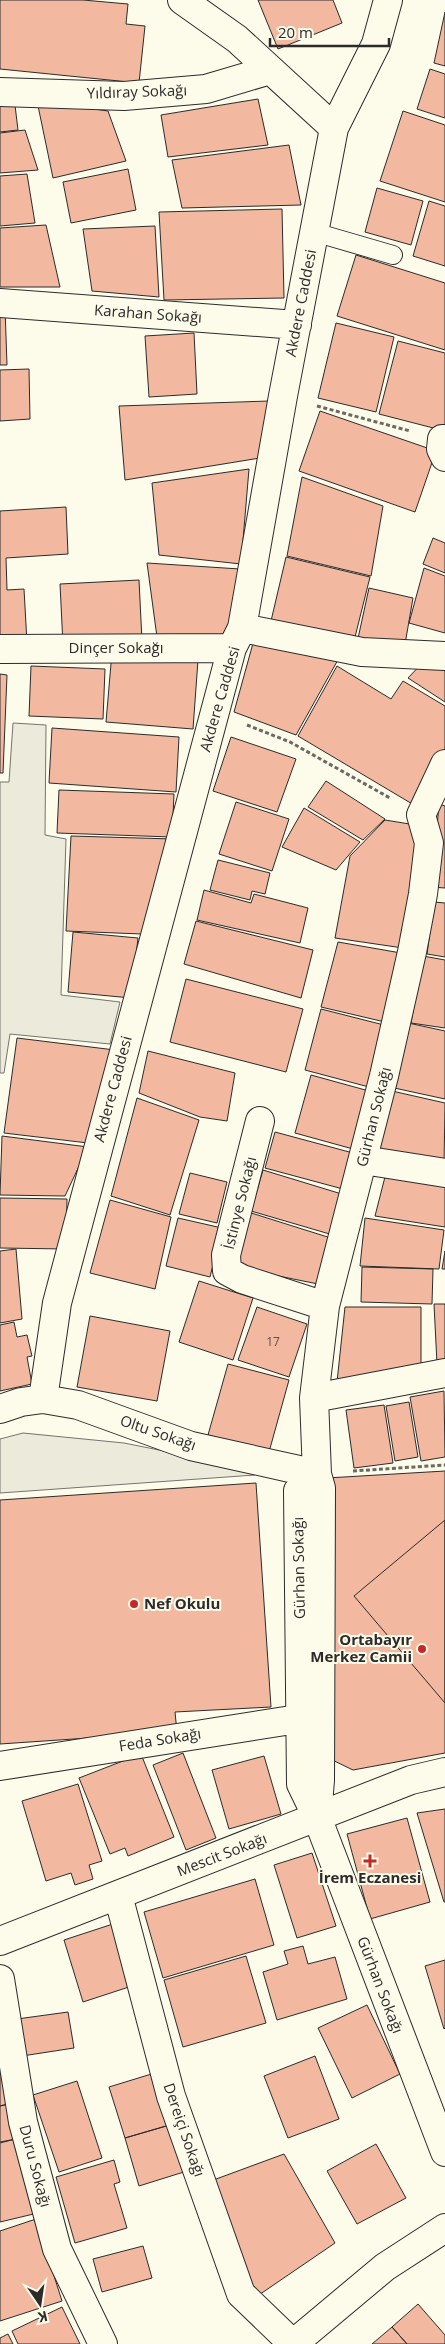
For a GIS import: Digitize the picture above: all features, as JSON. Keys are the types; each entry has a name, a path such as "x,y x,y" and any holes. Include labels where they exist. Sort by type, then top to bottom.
{"street":[{"path":"182,0 236,39 334,128"},
{"name":"Akdere Caddesi","path":"43,1399 57,1303 215,713 237,638 334,128 376,44 388,0"},
{"name":"Yıldıray Sokağı","path":"0,92 124,96 206,89 270,70"},
{"name":"Karahan Sokağı","path":"0,303 297,325"},
{"name":"Dinçer Sokağı","path":"0,649 237,638 362,652 445,656"},
{"path":"421,815 445,764"},
{"name":"Gürhan Sokağı","path":"421,815 429,843 434,895 386,1067 324,1306 314,1398 317,1474 321,1488 310,1717 320,1780 317,1818 445,2152"},
{"name":"İstinye Sokağı","path":"260,1121 226,1254 227,1271 242,1280 324,1306"},
{"path":"363,1160 445,1173"},
{"path":"314,1398 445,1373"},
{"name":"Oltu Sokağı","path":"0,1409 20,1402 43,1399 78,1405 192,1446 317,1474"},
{"name":"Feda Sokağı","path":"0,1766 310,1717"},
{"name":"Mescit Sokağı","path":"0,1941 411,1780 445,1772"},
{"name":"Dereiçi Sokağı","path":"118,1894 171,2096 242,2294 293,2344"},
{"name":"Duru Sokağı","path":"0,1979 23,2122 57,2249 103,2344"},
{"path":"293,2344 385,2267 442,2233"}],"lane":[{"path":"314,232 393,256"}],"path":[{"path":"282,396 443,448"},
{"path":"215,713 290,742 421,815"},
{"path":"317,1474 445,1465"}],"shaded area":[{"path":"13,723 46,725 45,835 66,839 61,995 120,1002 110,1044 10,1034 4,1073 0,1073 0,782 9,782"},
{"path":"23,1433 124,1443 254,1469 255,1475 0,1493 0,1439"}],"building":[{"path":"0,0 83,0 128,4 126,24 145,26 139,83 0,69"},
{"path":"258,0 333,0 342,23 278,49"},
{"path":"445,12 445,66 434,63"},
{"path":"430,69 445,74 445,118 417,109"},
{"path":"14,97 18,130 0,132 0,98"},
{"path":"258,99 268,145 168,157 161,115"},
{"path":"37,101 108,111 126,161 53,178"},
{"path":"403,111 445,125 445,202 380,181"},
{"path":"25,130 38,170 0,173 0,133"},
{"path":"289,145 301,205 182,208 172,160"},
{"path":"128,169 136,210 71,223 63,182"},
{"path":"27,174 35,223 0,226 0,176"},
{"path":"377,188 423,201 411,245 365,232"},
{"path":"429,201 445,206 445,266 413,256"},
{"path":"282,209 284,298 164,300 159,212"},
{"path":"46,225 60,287 0,287 0,228"},
{"path":"155,226 159,297 92,291 83,229"},
{"path":"356,255 445,283 445,350 337,316"},
{"path":"0,308 5,308 7,365 0,365"},
{"path":"336,323 394,337 376,412 318,398"},
{"path":"194,333 197,394 149,397 145,336"},
{"path":"398,341 445,353 445,431 379,414"},
{"path":"29,369 30,419 0,421 0,370"},
{"path":"269,401 260,458 125,480 119,406"},
{"path":"320,411 436,451 415,512 299,471"},
{"path":"249,469 241,564 159,555 152,483"},
{"path":"302,477 383,506 371,576 287,556"},
{"path":"66,507 68,554 6,558 7,590 24,589 27,643 0,642 0,511"},
{"path":"433,538 445,543 445,573 423,564"},
{"path":"286,557 370,577 354,641 271,621"},
{"path":"147,563 240,569 233,634 157,637"},
{"path":"424,568 445,576 445,633 409,623"},
{"path":"139,580 142,641 63,645 60,584"},
{"path":"369,588 413,598 404,650 357,643"},
{"path":"255,636 339,658 296,735 234,712"},
{"path":"112,652 198,660 193,729 106,722"},
{"path":"426,659 445,666 445,702 408,678"},
{"path":"31,666 105,669 103,719 29,716"},
{"path":"337,666 391,699 403,681 445,706 445,750 414,805 298,736"},
{"path":"0,674 7,675 3,773 0,773"},
{"path":"52,728 179,737 176,792 49,783"},
{"path":"231,737 296,759 277,812 213,791"},
{"path":"326,781 385,819 363,840 308,807"},
{"path":"59,790 174,794 172,837 57,833"},
{"path":"236,802 289,819 272,871 219,854"},
{"path":"439,804 445,806 445,888 432,887"},
{"path":"304,808 360,842 336,870 282,847"},
{"path":"385,820 422,826 403,948 335,938 350,856"},
{"path":"71,836 173,839 142,934 66,931"},
{"path":"218,860 270,873 265,894 252,891 250,900 210,890"},
{"path":"204,890 251,903 254,894 308,908 300,943 197,920"},
{"path":"434,902 445,903 445,957 427,954"},
{"path":"196,921 313,950 301,998 184,964"},
{"path":"73,932 138,938 131,998 68,992"},
{"path":"338,942 401,953 385,1022 321,1007"},
{"path":"423,956 445,960 445,1028 411,1023"},
{"path":"186,979 303,1009 286,1072 170,1042"},
{"path":"321,1009 384,1025 369,1087 305,1070"},
{"path":"399,1021 445,1031 445,1099 385,1086"},
{"path":"17,1038 115,1050 88,1143 4,1133"},
{"path":"148,1051 235,1073 227,1121 200,1117 139,1093"},
{"path":"311,1075 369,1091 353,1149 295,1133"},
{"path":"392,1091 445,1103 444,1165 378,1150"},
{"path":"137,1098 199,1120 170,1215 111,1196"},
{"path":"275,1132 353,1153 343,1189 265,1168"},
{"path":"2,1136 88,1147 65,1196 0,1195"},
{"path":"387,1169 445,1181 445,1227 375,1216"},
{"path":"263,1170 345,1195 333,1235 251,1211"},
{"path":"190,1173 227,1182 217,1223 179,1214"},
{"path":"0,1198 67,1199 66,1249 0,1248"},
{"path":"110,1200 171,1217 155,1289 90,1273"},
{"path":"248,1212 334,1239 323,1285 234,1267"},
{"path":"178,1218 222,1228 210,1277 166,1266"},
{"path":"365,1218 444,1230 439,1269 360,1266"},
{"path":"16,1249 22,1319 0,1323 0,1251"},
{"path":"445,1251 445,1269 442,1269"},
{"path":"362,1267 433,1269 432,1304 361,1302"},
{"path":"199,1281 253,1298 233,1360 179,1342"},
{"path":"434,1304 445,1304 445,1364 437,1364"},
{"path":"257,1307 307,1324 289,1377 238,1360"},
{"path":"345,1307 421,1307 421,1371 337,1382"},
{"path":"90,1316 170,1331 157,1401 77,1387"},
{"path":"14,1322 17,1337 27,1335 32,1356 27,1357 32,1384 0,1391 0,1325"},
{"path":"228,1364 289,1380 269,1452 208,1435"},
{"path":"444,1391 445,1457 421,1461 410,1397"},
{"path":"409,1402 418,1457 395,1461 386,1406"},
{"path":"384,1405 393,1463 354,1468 346,1410"},
{"path":"445,1471 445,1753 353,1770 324,1756 327,1478"},
{"name":"Nef Okulu","path":"256,1483 271,1707 175,1712 177,1732 0,1744 0,1500"},
{"name":"Ortabayır Merkez Camii","path":"445,1520 445,1703 354,1596"},
{"path":"183,1753 216,1838 186,1850 153,1765"},
{"path":"141,1754 174,1837 128,1856 125,1848 110,1854 79,1778"},
{"path":"264,1756 281,1814 229,1829 212,1770"},
{"path":"78,1784 102,1861 89,1865 93,1879 75,1885 71,1873 46,1881 22,1801"},
{"path":"445,1809 445,1902 444,1902 417,1813"},
{"path":"407,1818 430,1902 370,1919 347,1834"},
{"path":"312,1853 336,1926 297,1938 274,1865"},
{"path":"255,1879 274,1945 163,1978 144,1912"},
{"path":"119,1922 138,1984 83,2002 64,1940"},
{"path":"303,1946 308,1964 335,1957 347,1999 277,2020 263,1972 288,1964 284,1951"},
{"path":"246,1956 266,2023 183,2047 164,1980"},
{"path":"445,1960 445,2028 444,2029 425,1966"},
{"path":"367,2005 400,2074 352,2098 318,2028"},
{"path":"68,2012 74,2048 22,2056 17,2019"},
{"path":"315,2056 339,2119 288,2138 264,2076"},
{"path":"0,2067 8,2104 0,2106"},
{"path":"158,2072 173,2124 125,2138 109,2087"},
{"path":"77,2081 102,2158 59,2172 33,2095"},
{"path":"8,2104 16,2139 0,2142 0,2106"},
{"path":"173,2124 187,2171 139,2186 125,2138"},
{"path":"23,2137 42,2212 0,2222 0,2143"},
{"path":"376,2144 406,2198 357,2224 327,2171"},
{"path":"284,2154 335,2243 253,2299 208,2182"},
{"path":"114,2160 120,2182 114,2184 127,2228 75,2243 56,2177"},
{"path":"36,2219 62,2301 0,2321 0,2231"},
{"path":"143,2246 152,2278 102,2292 93,2259"},
{"path":"418,2304 445,2335 445,2344 407,2344 392,2327"},
{"path":"62,2307 80,2344 18,2344 12,2331"},
{"path":"392,2327 407,2344 372,2344"},
{"path":"8,2334 13,2344 0,2344 0,2338"}],"place":[{"name":"Nef Okulu","path":"134,1604"},
{"name":"Ortabayır Merkez Camii","path":"422,1649"},
{"name":"İrem Eczanesi","path":"370,1861"}]}
